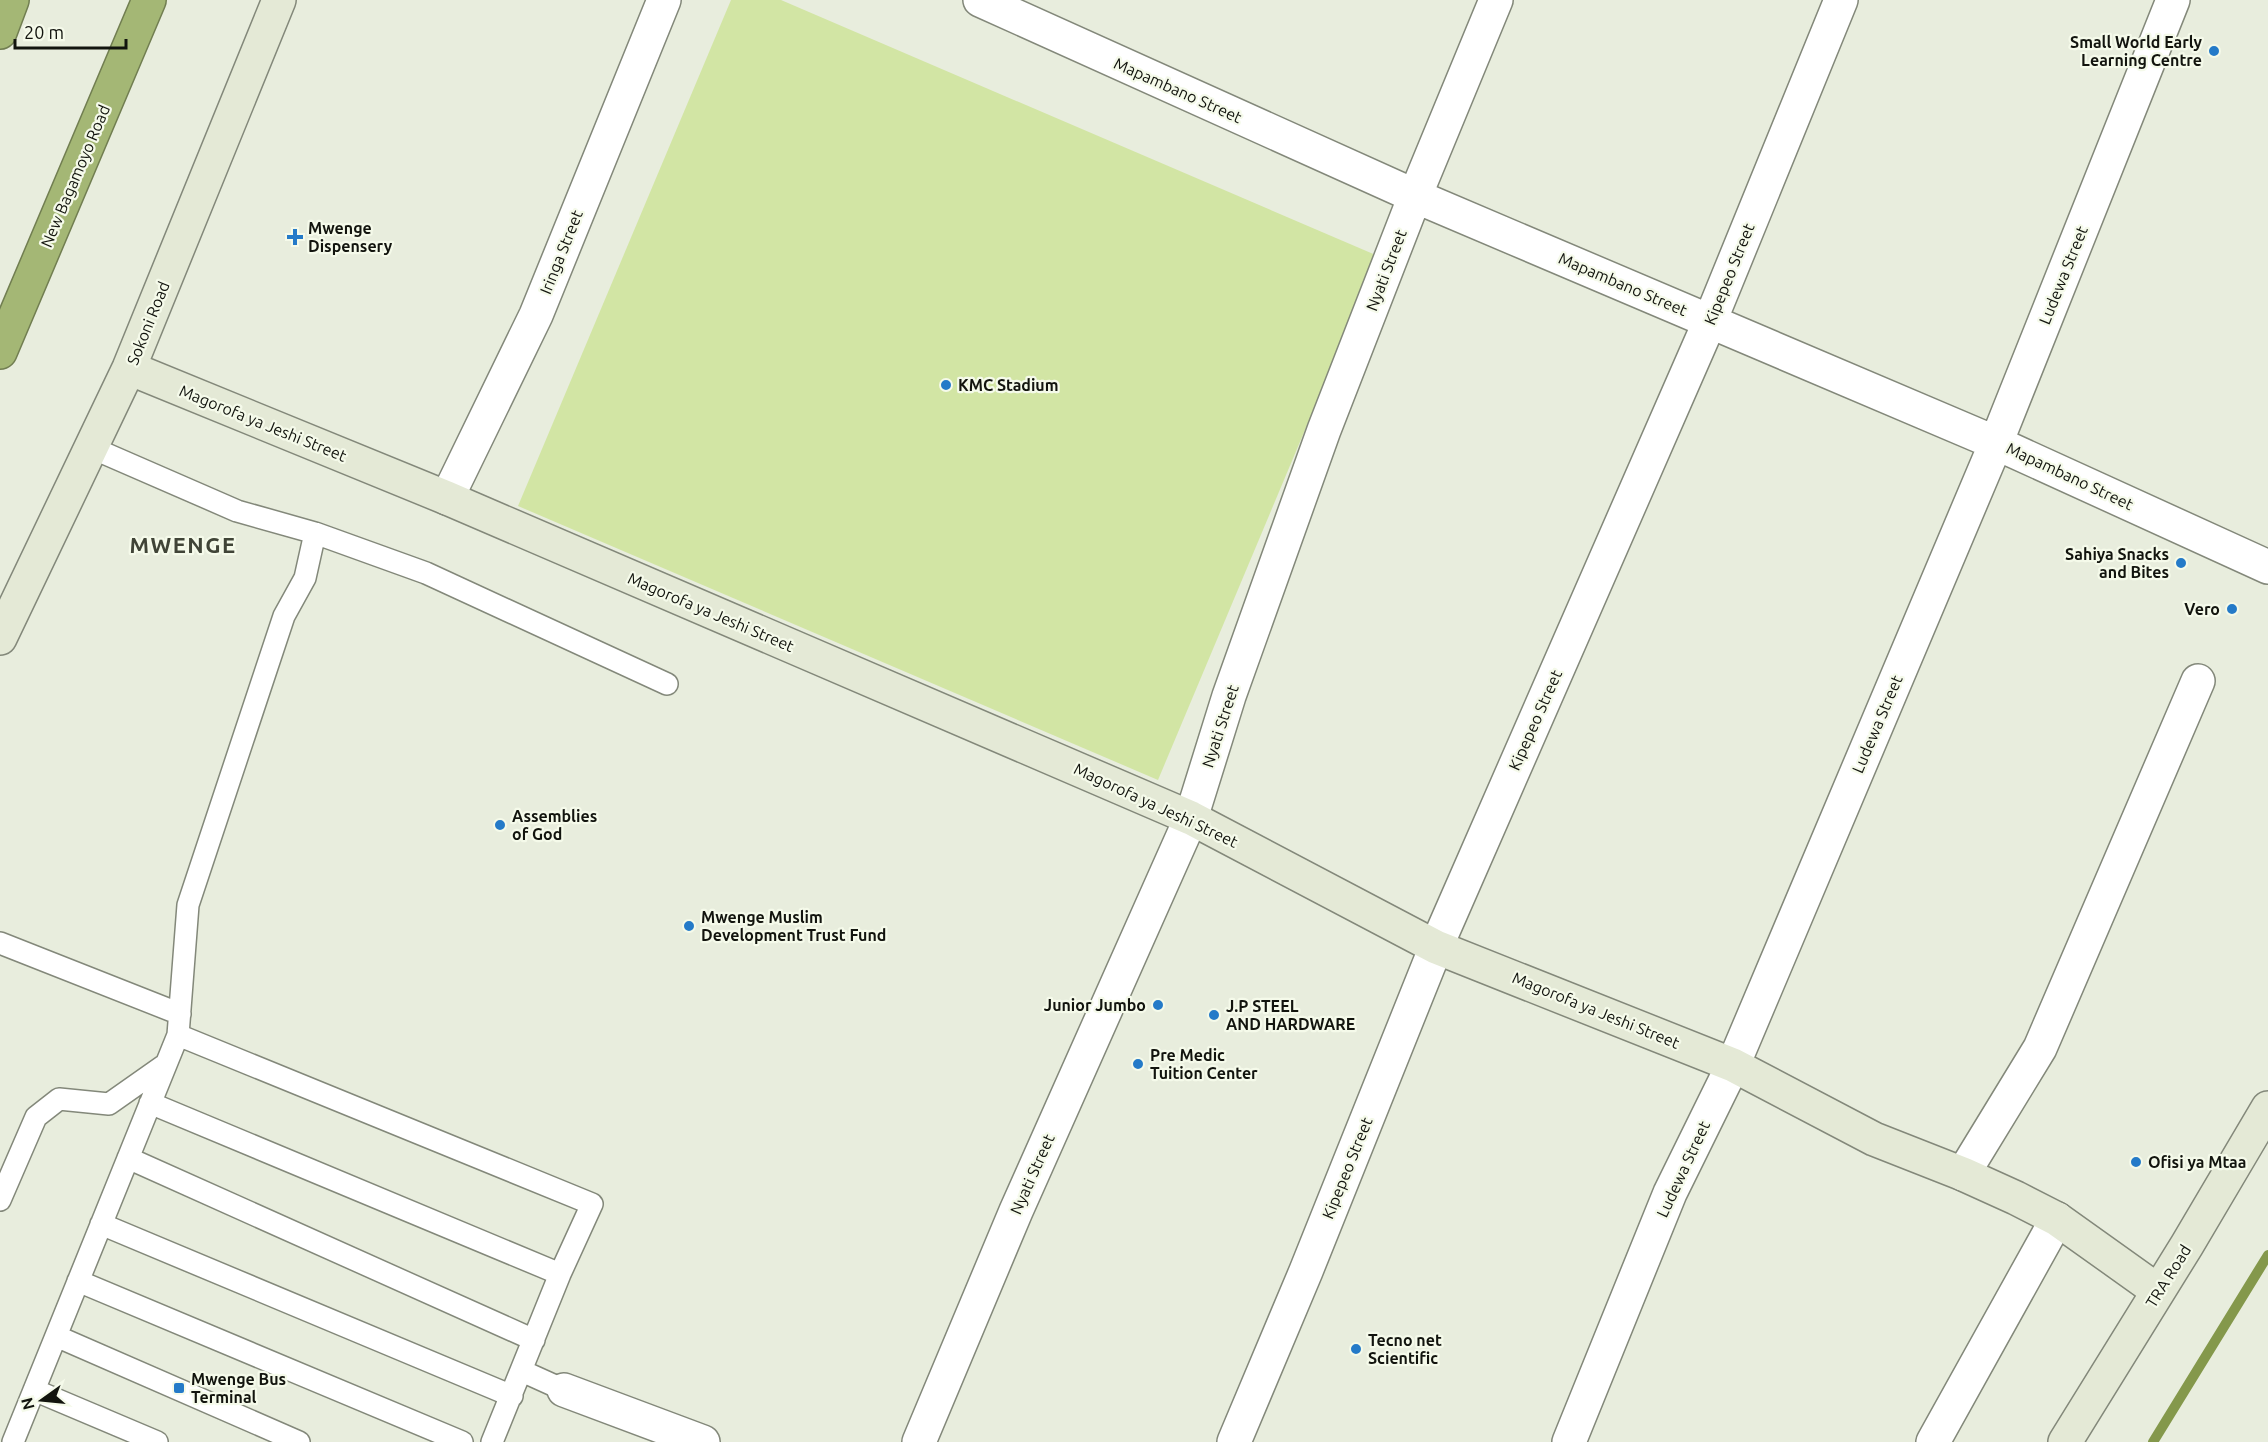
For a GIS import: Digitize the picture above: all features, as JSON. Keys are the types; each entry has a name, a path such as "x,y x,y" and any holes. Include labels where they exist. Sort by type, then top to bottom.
{"highway":[{"path":"0,32 12,0"},
{"name":"New Bagamoyo Road","path":"0,352 149,0"}],"street":[{"name":"Sokoni Road","path":"0,638 129,368 279,0"},
{"name":"Iringa Street","path":"447,498 536,315 664,0"},
{"name":"Mapambano Street","path":"982,0 1415,196 1996,442 2268,567"},
{"name":"Nyati Street","path":"919,1442 1016,1211 1191,818 1229,696 1324,430 1415,196 1496,0"},
{"name":"Kipepeo Street","path":"1234,1442 1306,1271 1436,947 1710,321 1841,0"},
{"name":"Ludewa Street","path":"1569,1442 1670,1193 1732,1065 1996,442 2173,0"},
{"name":"Magorofa ya Jeshi Street","path":"129,368 447,498 1191,818 1436,947 1732,1065 1874,1138 1963,1174 2057,1219 2158,1291"},
{"path":"1963,1174 2040,1048 2198,681"},
{"name":"TRA Road","path":"2065,1442 2268,1108"},
{"path":"1933,1442 2057,1219"},
{"path":"564,1390 703,1442"}],"lane":[{"path":"90,447 237,511 315,532 426,573 666,684"},
{"path":"13,1442 150,1103 179,1024 188,905 284,616 305,578 315,532"},
{"path":"0,943 179,1024 592,1204 560,1274 492,1442"},
{"path":"0,1200 36,1117 59,1099 109,1104 163,1066"},
{"path":"150,1103 560,1274"},
{"path":"128,1158 534,1340"},
{"path":"101,1224 512,1396"},
{"path":"78,1281 462,1442"},
{"path":"56,1336 299,1442"},
{"path":"522,1371 564,1390"},
{"path":"34,1390 157,1442"}],"green space":[{"name":"KMC Stadium","path":"731,0 781,0 1378,256 1158,780 518,506"}],"waterway":[{"path":"2153,1442 2268,1255"}],"place":[{"name":"Small World Early Learning Centre","path":"2214,51"},
{"name":"Mwenge Dispensery","path":"295,237"},
{"name":"KMC Stadium","path":"946,385"},
{"name":"Sahiya Snacks and Bites","path":"2181,563"},
{"name":"Vero","path":"2232,609"},
{"name":"Assemblies of God","path":"500,825"},
{"name":"Mwenge Muslim Development Trust Fund","path":"689,926"},
{"name":"Junior Jumbo","path":"1158,1005"},
{"name":"J.P STEEL AND HARDWARE","path":"1214,1015"},
{"name":"Pre Medic Tuition Center","path":"1138,1064"},
{"name":"Ofisi ya Mtaa","path":"2136,1162"},
{"name":"Tecno net Scientific","path":"1356,1349"},
{"name":"Mwenge Bus Terminal","path":"179,1388"}],"district":[{"name":"MWENGE","path":"183,544"}]}
